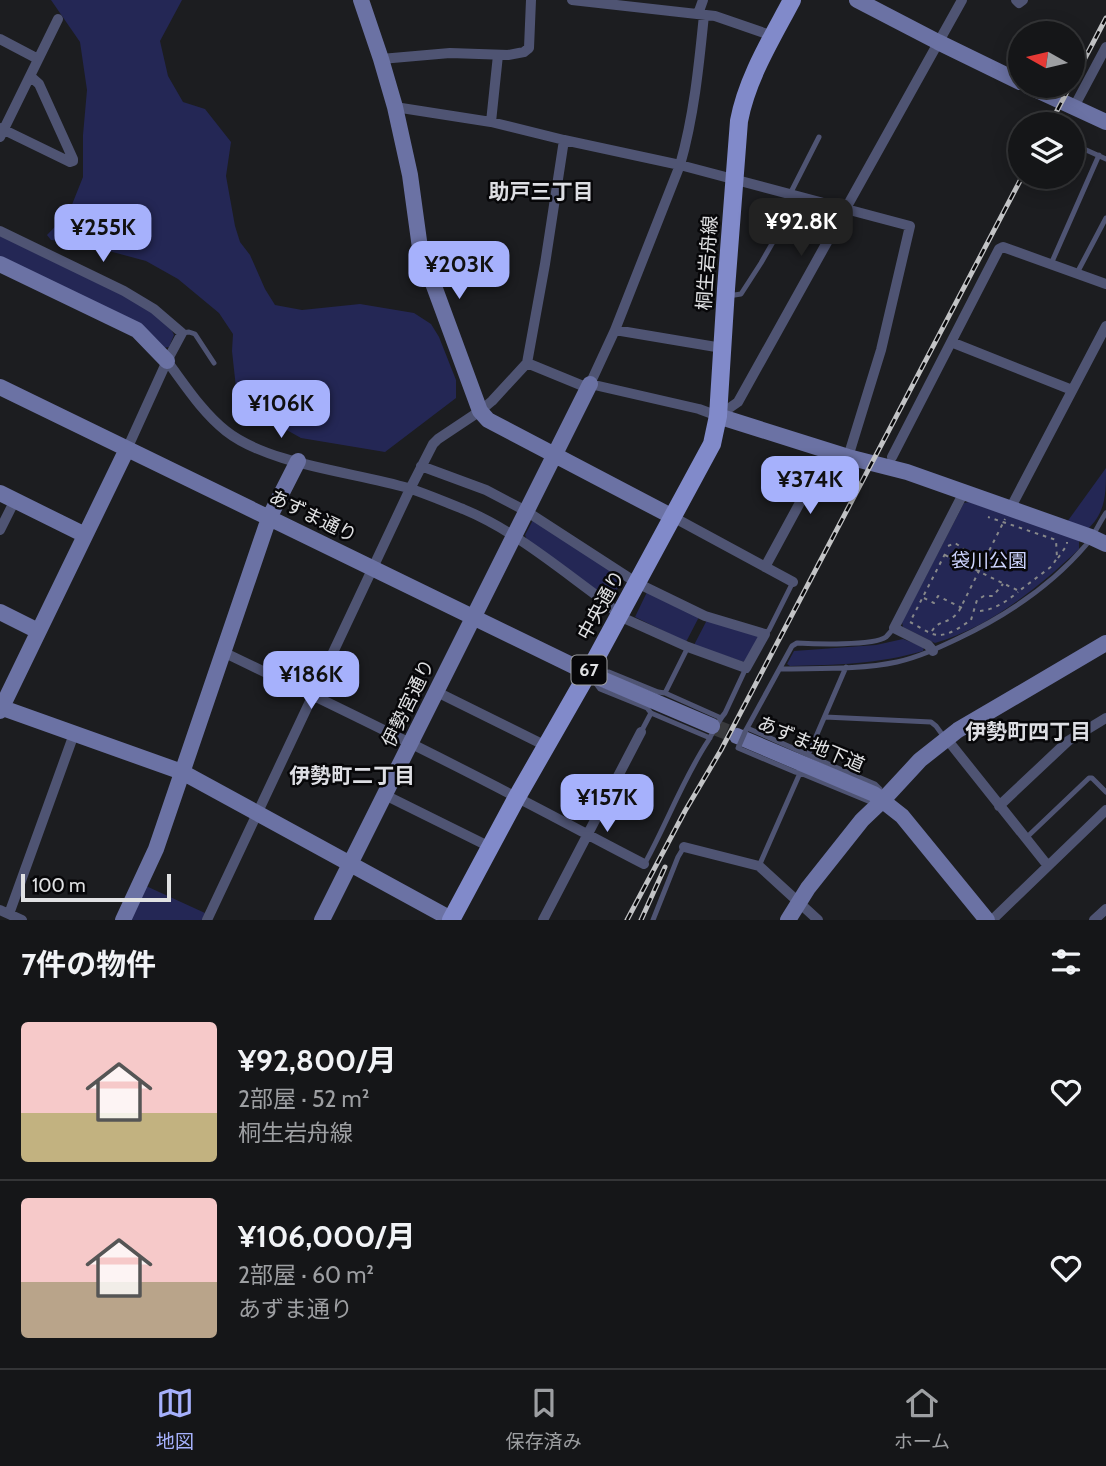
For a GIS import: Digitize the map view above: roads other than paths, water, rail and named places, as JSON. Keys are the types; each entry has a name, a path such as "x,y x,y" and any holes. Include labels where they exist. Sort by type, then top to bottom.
{"main road":[{"name":"桐生岩舟線","path":"718,416 734,179 742,104 792,0"},
{"name":"中央通り","path":"452,920 712,444 718,416"}],"street":[{"path":"360,0 395,107 410,175 420,248 480,411 488,420 793,582"},
{"path":"381,59 450,53 509,55 524,52 528,48 531,0"},
{"path":"572,0 614,2 715,16 773,36"},
{"path":"589,386 615,330 680,165 698,77 703,0"},
{"path":"857,0 1008,76"},
{"path":"718,416 738,402 962,0"},
{"path":"1016,0 1019,3 1023,0"},
{"path":"30,76 39,84 73,162 1,131 58,19"},
{"path":"0,39 38,59"},
{"path":"1074,107 1106,47"},
{"path":"491,122 498,55"},
{"path":"1054,98 1106,122"},
{"path":"395,107 491,122 680,165 910,226 881,350 848,457"},
{"path":"207,920 433,444 492,401 527,363 564,140"},
{"path":"0,231 124,291 154,309 182,333 0,708 182,772 452,920"},
{"path":"892,457 999,248 1003,247 1106,284"},
{"path":"0,264 137,330 167,361 205,411 227,432 264,451 410,489 467,511 514,536 607,603 619,616 688,647 746,667 765,634 705,616 637,583 526,512 486,490 421,466"},
{"path":"1007,515 1106,326"},
{"path":"615,330 722,348"},
{"path":"951,342 1072,390"},
{"path":"527,363 589,386 699,409 828,451 907,472 964,492 1007,515 1098,541"},
{"name":"伊勢宮通り","path":"322,920 589,386"},
{"name":"あずま通り","path":"0,387 588,673 714,727"},
{"path":"765,567 828,451"},
{"path":"123,920 156,849 269,518 298,461"},
{"path":"933,651 928,645 894,628 964,492"},
{"path":"0,530 7,497 85,535"},
{"path":"0,612 38,631"},
{"path":"788,920 808,888 862,820 919,760 946,738 1106,643"},
{"path":"223,652 517,797 644,864"},
{"path":"437,692 547,746"},
{"path":"999,806 1068,741 1106,718"},
{"path":"543,920 641,732"},
{"path":"22,920 4,912 74,734"},
{"name":"あずま地下道","path":"742,735 883,800"},
{"path":"946,738 1048,866"},
{"path":"385,795 491,847"},
{"path":"883,800 902,816 990,920 1106,810"},
{"path":"684,847 760,866 818,920"},
{"path":"1094,920 1106,909"}],"lane":[{"path":"725,297 741,294 761,263 776,235 790,194 819,137"},
{"path":"1085,149 1106,159"},
{"path":"1051,264 1099,155"},
{"path":"1077,273 1106,218"},
{"path":"182,333 195,334 214,363"},
{"path":"780,668 846,667 897,662 933,651 993,622 1051,580 1088,543 1098,541 1106,513"},
{"path":"765,634 793,582"},
{"path":"742,735 799,750 874,784 880,789 883,800 868,801 738,748 742,735 792,646 797,643 838,644 880,639 894,628"},
{"path":"665,693 688,647"},
{"path":"644,864 701,750 714,727 726,713 746,667"},
{"path":"811,757 846,667"},
{"path":"588,673 609,672 665,693 714,727"},
{"path":"588,673 600,689 647,708 651,713 714,727"},
{"path":"641,732 651,713"},
{"path":"825,717 931,722 946,738"},
{"path":"760,866 800,772"},
{"path":"1026,838 1089,778 1106,792"},
{"path":"653,920 684,847"}],"tunnel":[{"path":"712,726 737,736"}],"railway":[{"path":"1085,58 1106,18"},
{"path":"1056,112 1064,98"},
{"path":"627,920 721,750 1016,189"},
{"path":"641,920 665,867"}],"district":[{"name":"助戸三丁目","path":"541,191"},
{"name":"伊勢町四丁目","path":"1028,731"},
{"name":"伊勢町二丁目","path":"352,775"}],"park label":[{"name":"袋川公園","path":"989,560"}]}
